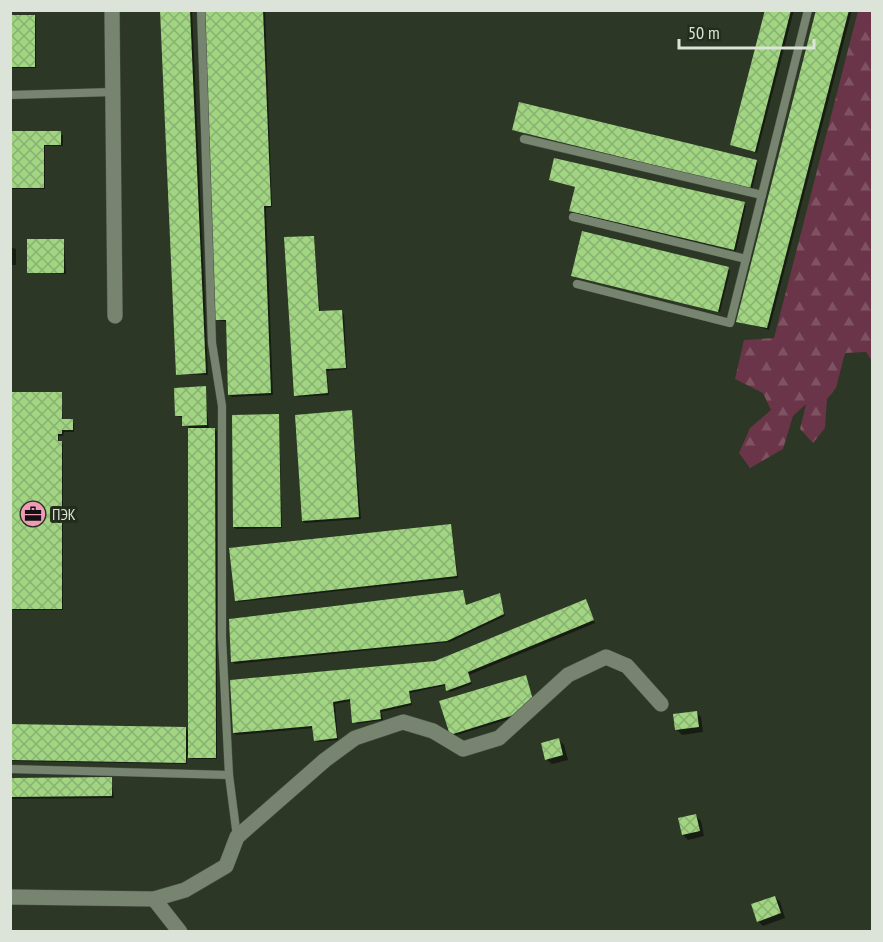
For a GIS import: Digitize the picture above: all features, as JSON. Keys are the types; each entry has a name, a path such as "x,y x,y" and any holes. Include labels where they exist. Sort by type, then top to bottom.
{"street":[{"path":"112,10 115,316"},
{"path":"10,897 154,899 185,890 226,866 237,837 325,760 355,738 403,722 433,731 463,749 499,738 568,675 606,657 627,666 661,704"},
{"path":"154,899 180,932"}],"lane":[{"path":"201,10 212,343 222,406 222,638 229,775 237,837"},
{"path":"577,284 730,323 808,10"},
{"path":"10,95 112,92"},
{"path":"524,139 762,195"},
{"path":"573,217 746,259"},
{"path":"10,770 229,775"}],"green space":[{"path":"858,11 872,11 872,361 866,352 845,353 836,388 827,399 825,428 813,443 800,429 806,404 793,416 783,449 750,468 739,453 750,428 771,410 763,393 735,379 744,340 774,338"}],"building":[{"path":"160,10 190,10 206,373 176,375"},
{"path":"203,10 263,10 271,206 264,206 271,393 228,395 226,320 215,320"},
{"path":"765,10 791,10 755,152 730,145"},
{"path":"816,10 849,10 767,328 736,322"},
{"path":"10,15 35,15 35,67 10,67"},
{"path":"519,102 757,160 750,189 512,130"},
{"path":"10,131 61,131 61,145 44,145 44,188 10,188"},
{"path":"554,158 745,202 734,250 569,211 575,187 549,180"},
{"path":"582,231 729,267 718,312 571,276"},
{"path":"314,236 319,311 342,310 346,368 326,369 328,393 294,396 284,237"},
{"path":"27,239 64,239 64,273 27,273"},
{"path":"206,386 207,425 182,426 182,416 175,416 174,388"},
{"path":"10,392 62,392 62,419 73,419 73,430 62,430 62,434 58,434 58,441 62,441 62,609 10,609"},
{"path":"352,410 359,517 302,521 295,415"},
{"path":"279,414 281,527 233,527 232,415"},
{"path":"188,428 215,428 216,758 188,758"},
{"path":"451,524 457,576 235,601 229,548"},
{"path":"463,590 466,605 500,593 504,614 447,641 231,662 229,619"},
{"path":"586,599 594,620 468,672 471,682 446,691 445,684 409,691 411,703 380,710 381,719 352,723 350,699 333,702 337,738 314,741 312,726 233,733 230,680 435,661"},
{"path":"526,675 533,700 514,715 450,735 439,701"},
{"path":"697,711 699,727 675,730 673,714"},
{"path":"10,724 186,727 186,763 10,760"},
{"path":"559,738 563,755 545,760 541,743"},
{"path":"112,777 112,796 10,797 10,778"},
{"path":"696,814 700,831 682,835 678,818"},
{"path":"775,896 781,913 757,922 751,904"}],"place":[{"name":"ПЭК","path":"33,514"}]}
